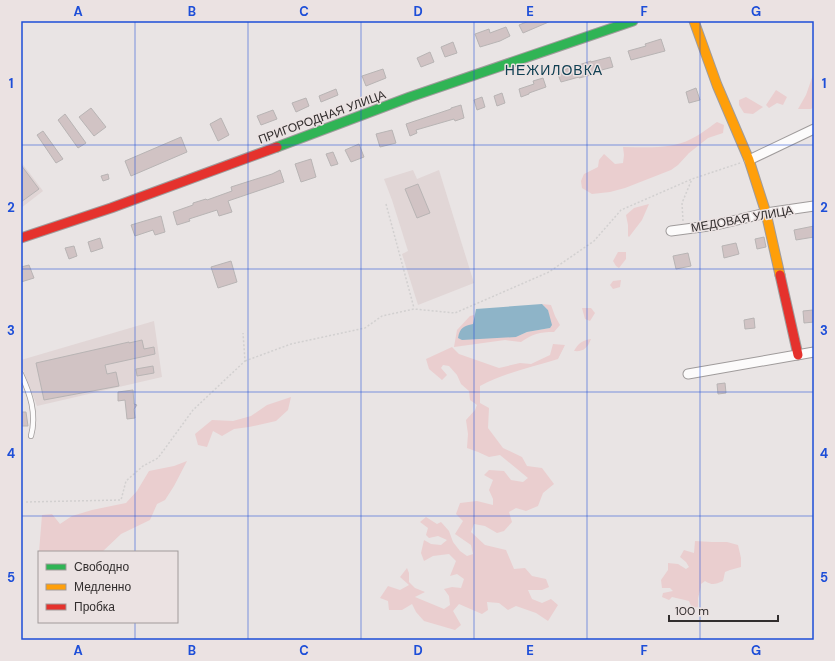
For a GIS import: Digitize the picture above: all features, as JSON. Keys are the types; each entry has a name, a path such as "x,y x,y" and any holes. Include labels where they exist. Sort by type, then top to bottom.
{"street":[{"name":"ПРИГОРОДНАЯ УЛИЦА","path":"21,238 111,208 410,97 633,21"},
{"path":"694,21 717,85 749,160 766,213 798,355"},
{"path":"749,160 814,129"},
{"name":"МЕДОВАЯ УЛИЦА","path":"671,231 716,225 766,213 814,206"},
{"path":"688,374 814,352"}],"lane":[{"path":"21,374 33,409 33,427 31,436"}],"path":[{"path":"26,502 121,500 126,481 144,466 158,458 194,410 245,360 291,344 365,328 382,316 414,309 455,313 549,272 594,241 621,210 692,179 749,160"},
{"path":"684,229 682,203 692,179"},
{"path":"386,204 414,309"},
{"path":"242,333 245,360"}],"shaded area":[{"path":"814,72 814,107 811,109 798,109 806,95"},
{"path":"776,90 787,97 783,105 777,103 769,108 766,105"},
{"path":"746,97 763,107 753,114 744,113 739,105 739,100"},
{"path":"717,122 724,125 723,133 708,138 671,170 625,188 610,192 592,194 582,188 581,181 584,174 598,167 599,160 604,154 615,164 623,163 623,147 657,147 683,143"},
{"path":"21,162 43,191 21,208"},
{"path":"413,170 417,179 439,170 474,283 418,305 402,254 408,251 384,179"},
{"path":"649,204 642,220 629,237 626,215 634,208"},
{"path":"618,252 626,252 626,259 619,268 613,261"},
{"path":"621,280 620,287 613,289 610,285 613,281"},
{"path":"542,304 551,305 560,325 554,332 536,334 521,342 505,340 454,347 457,330 470,316 474,315 473,324 516,337 527,332 550,328 548,310"},
{"path":"582,308 591,308 595,313 590,321 585,319"},
{"path":"154,321 162,377 37,406 21,365 21,360"},
{"path":"591,339 585,348 580,351 574,351 581,342"},
{"path":"553,344 565,345 558,359 508,374 480,386 480,403 489,408 488,428 503,448 522,457 527,466 542,468 554,484 543,493 538,506 526,511 516,508 509,512 512,522 504,531 497,533 485,526 474,524 471,532 485,545 506,550 514,569 525,568 532,576 546,579 549,587 542,590 528,590 532,599 542,603 551,599 558,605 548,621 536,613 516,606 508,610 499,603 487,602 488,610 482,614 459,604 453,611 461,625 455,630 424,621 416,612 412,604 402,610 389,610 388,601 380,598 388,586 400,590 409,585 400,577 407,568 409,573 409,582 415,588 425,592 415,597 444,609 450,605 449,596 444,589 452,587 461,588 464,579 457,574 450,576 456,561 449,554 433,556 424,561 421,553 424,540 431,544 441,545 447,540 438,536 429,538 426,535 428,528 420,522 426,517 437,524 441,522 449,531 453,542 460,551 467,556 473,554 471,545 455,534 463,521 456,514 460,503 477,501 493,505 493,499 489,490 493,480 484,475 489,470 504,471 511,480 523,482 528,478 500,455 489,457 467,448 468,434 466,420 475,410 477,405 470,400 469,391 461,384 457,375 449,366 443,365 441,368 447,375 442,380 429,369 426,359 452,347 459,354 499,368 520,363 531,364 550,355"},
{"path":"291,397 288,410 276,421 234,429 222,436 213,431 207,447 198,445 195,434 212,420 233,421 251,416 267,405"},
{"path":"187,461 165,500 157,504 150,520 121,534 103,551 39,551 42,515 52,514 60,524 72,516 126,503 137,491 149,471 174,466"},
{"path":"695,541 727,542 738,545 741,558 741,567 725,572 723,581 710,584 705,581 701,584 698,607 692,608 689,601 672,597 669,600 662,597 663,593 673,591 670,588 662,588 661,580 668,570 668,563 678,564 686,569 689,567 680,557 684,550 694,553"}],"water":[{"path":"542,304 548,310 552,325 550,328 527,332 516,337 462,340 458,338 460,331 463,328 467,325 473,324 476,309"}],"building":[{"path":"529,21 551,21 523,33 519,25"},
{"path":"506,27 510,36 500,41 480,47 475,34 489,29 490,33"},
{"path":"661,39 665,51 631,60 628,51 646,46 645,44"},
{"path":"453,42 457,53 445,57 441,47"},
{"path":"430,52 434,62 421,67 417,58"},
{"path":"610,57 613,67 594,72 595,74 561,82 557,72 591,61"},
{"path":"383,69 386,78 366,86 362,76"},
{"path":"543,78 546,87 521,97 519,89 534,84 533,81"},
{"path":"696,88 700,100 689,103 686,92"},
{"path":"336,89 338,95 321,102 319,96"},
{"path":"502,93 505,103 497,106 494,96"},
{"path":"482,97 485,107 477,110 474,100"},
{"path":"306,98 309,106 296,112 292,103"},
{"path":"461,105 464,118 455,121 454,119 416,130 417,133 410,136 406,124"},
{"path":"91,108 106,127 94,136 79,117"},
{"path":"273,110 277,119 261,125 257,116"},
{"path":"65,114 86,143 78,148 58,120"},
{"path":"221,118 229,135 218,141 210,124"},
{"path":"392,130 396,143 380,147 376,134"},
{"path":"43,131 63,159 56,163 37,135"},
{"path":"181,137 187,152 131,176 125,161"},
{"path":"359,144 364,157 351,162 345,150"},
{"path":"333,152 338,164 331,166 326,154"},
{"path":"311,159 316,177 301,182 295,164"},
{"path":"21,165 39,189 21,202"},
{"path":"280,170 284,182 228,201 232,212 219,216 217,210 189,219 190,221 177,225 173,212 193,205 193,203 207,200 232,191 231,187"},
{"path":"108,174 109,179 103,181 101,176"},
{"path":"418,184 430,213 417,218 405,189"},
{"path":"161,216 165,232 155,235 153,230 135,236 131,225"},
{"path":"814,226 814,237 796,240 794,230"},
{"path":"764,237 766,247 757,249 755,239"},
{"path":"100,238 103,248 91,252 88,242"},
{"path":"736,243 739,254 724,258 722,246"},
{"path":"74,246 77,256 69,259 65,248"},
{"path":"688,253 691,266 676,269 673,256"},
{"path":"231,261 237,282 218,288 211,267"},
{"path":"29,265 34,278 21,282 21,267"},
{"path":"813,310 814,322 804,323 803,311"},
{"path":"754,318 755,328 745,329 744,320"},
{"path":"142,340 144,349 154,347 155,354 105,365 107,374 116,372 119,386 44,400 36,363"},
{"path":"153,366 154,373 137,376 136,369"},
{"path":"725,383 726,393 718,394 717,384"},
{"path":"133,390 134,404 137,405 134,409 135,418 127,419 125,400 118,401 118,392"},
{"path":"21,412 26,412 28,426 21,426"}],"traffic: fast":[{"path":"277,147 410,97 633,21"}],"traffic: slow":[{"path":"694,21 717,85 749,160 766,213 780,275"}],"traffic: jam":[{"path":"21,238 111,208 277,147"},
{"path":"780,275 798,355"}],"district":[{"name":"НЕЖИЛОВКА","path":"554,70"}]}
